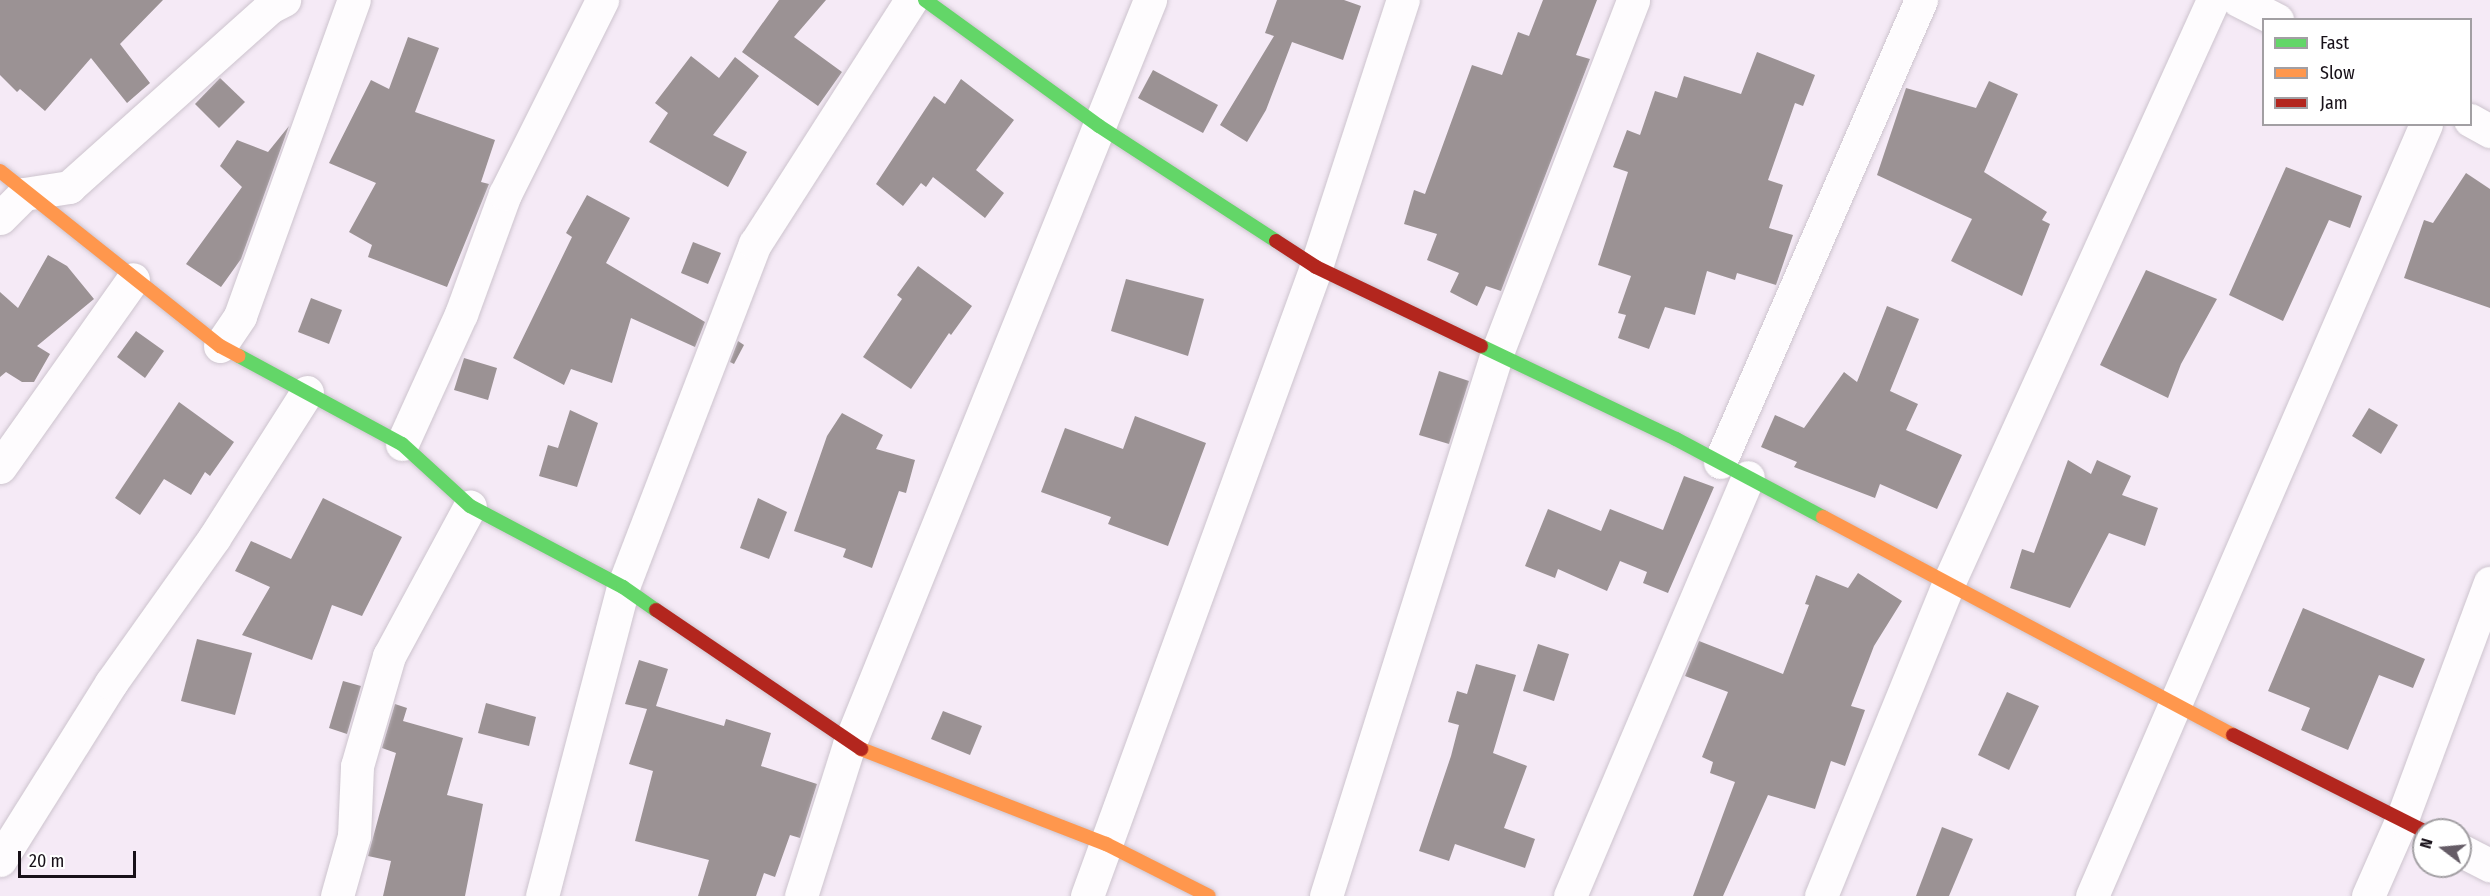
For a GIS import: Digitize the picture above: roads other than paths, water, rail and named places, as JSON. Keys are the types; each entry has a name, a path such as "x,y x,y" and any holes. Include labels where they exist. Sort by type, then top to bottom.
{"street":[{"path":"0,218 24,194 69,187 270,7 284,0"},
{"path":"220,346 240,316 354,0"},
{"path":"402,444 461,314 505,194 602,0"},
{"path":"542,896 623,587 755,244 910,0"},
{"path":"924,0 1099,126 1316,267 1719,462 1949,582 2174,705 2412,824"},
{"path":"801,896 849,745 1150,0"},
{"path":"1087,896 1316,267 1403,0"},
{"path":"1326,896 1497,353 1633,0"},
{"path":"1719,462 1921,0"},
{"path":"1821,896 1949,582 2213,0"},
{"path":"2238,0 2273,18"},
{"path":"2472,121 2490,131"},
{"path":"2092,896 2426,126"},
{"path":"0,171 24,194 220,346 402,444 470,506 623,587 849,745 1106,844 1209,896"},
{"path":"0,467 133,279"},
{"path":"0,860 111,683 214,538 307,392"},
{"path":"1570,896 1748,477"},
{"path":"337,896 354,836 357,766 389,657 470,506"},
{"path":"2415,818 2490,583"},
{"path":"2368,896 2412,827"},
{"path":"2472,856 2490,865"}]}
